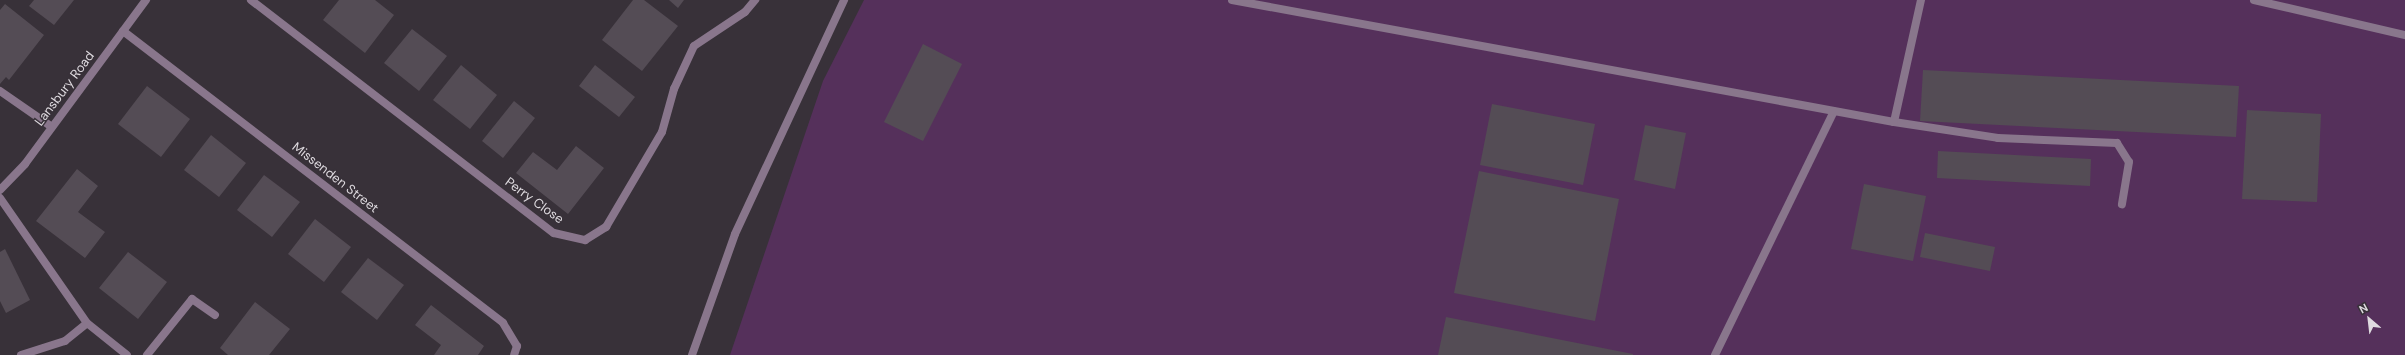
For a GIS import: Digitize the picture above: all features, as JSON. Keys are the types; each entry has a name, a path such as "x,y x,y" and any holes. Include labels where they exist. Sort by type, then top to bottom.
{"street":[{"name":"Lansbury Road","path":"0,190 52,127 146,0"},
{"name":"Perry Close","path":"251,0 554,233 585,240 606,227 662,132 674,89 694,46 745,12 755,0"},
{"path":"692,355 735,234 844,0"},
{"path":"1232,0 1894,122 1998,138 2117,143 2129,162 2122,204"},
{"path":"1894,122 1921,0"},
{"path":"2254,0 2405,35"},
{"name":"Missenden Street","path":"123,31 503,323 517,346 514,355"},
{"path":"0,91 52,127"},
{"path":"1715,355 1834,111"},
{"path":"0,198 87,323 127,355"},
{"path":"147,355 192,299 215,315"},
{"path":"21,355 65,341 87,323"}],"shaded area":[{"path":"864,0 2405,0 2405,355 730,355 823,81"}],"building":[{"path":"34,0 74,0 54,25 29,6"},
{"path":"339,0 375,0 394,15 365,53 323,20"},
{"path":"633,0 644,0 678,26 642,71 602,40"},
{"path":"669,0 684,0 678,8"},
{"path":"5,4 44,35 9,80 6,77 0,84 0,10"},
{"path":"412,29 447,56 419,91 384,63"},
{"path":"923,44 962,64 923,141 884,122"},
{"path":"461,65 497,95 470,129 433,100"},
{"path":"595,65 635,97 619,117 579,86"},
{"path":"1923,70 2239,86 2236,137 1920,121"},
{"path":"147,86 190,119 161,157 118,124"},
{"path":"514,101 535,118 503,158 482,141"},
{"path":"1492,104 1595,124 1583,185 1480,165"},
{"path":"2247,110 2321,114 2317,202 2242,199"},
{"path":"1645,125 1686,133 1675,189 1634,180"},
{"path":"211,135 246,163 219,197 184,170"},
{"path":"576,146 604,168 568,214 516,173 533,152 557,170"},
{"path":"1938,151 2091,159 2090,186 1937,178"},
{"path":"77,169 98,186 78,212 105,232 85,258 36,221"},
{"path":"1479,171 1619,199 1595,321 1454,293"},
{"path":"264,175 300,202 272,237 237,210"},
{"path":"1864,184 1926,196 1913,261 1851,249"},
{"path":"315,219 351,247 324,282 288,254"},
{"path":"1925,233 1995,247 1990,271 1920,257"},
{"path":"5,249 30,300 6,313 0,301 0,252"},
{"path":"128,252 167,282 138,319 99,288"},
{"path":"368,258 404,285 377,320 341,292"},
{"path":"255,302 290,329 269,355 228,355 220,348"},
{"path":"431,305 484,346 478,355 434,355 441,345 415,325"},
{"path":"1446,317 1633,354 1633,355 1438,355"}]}
